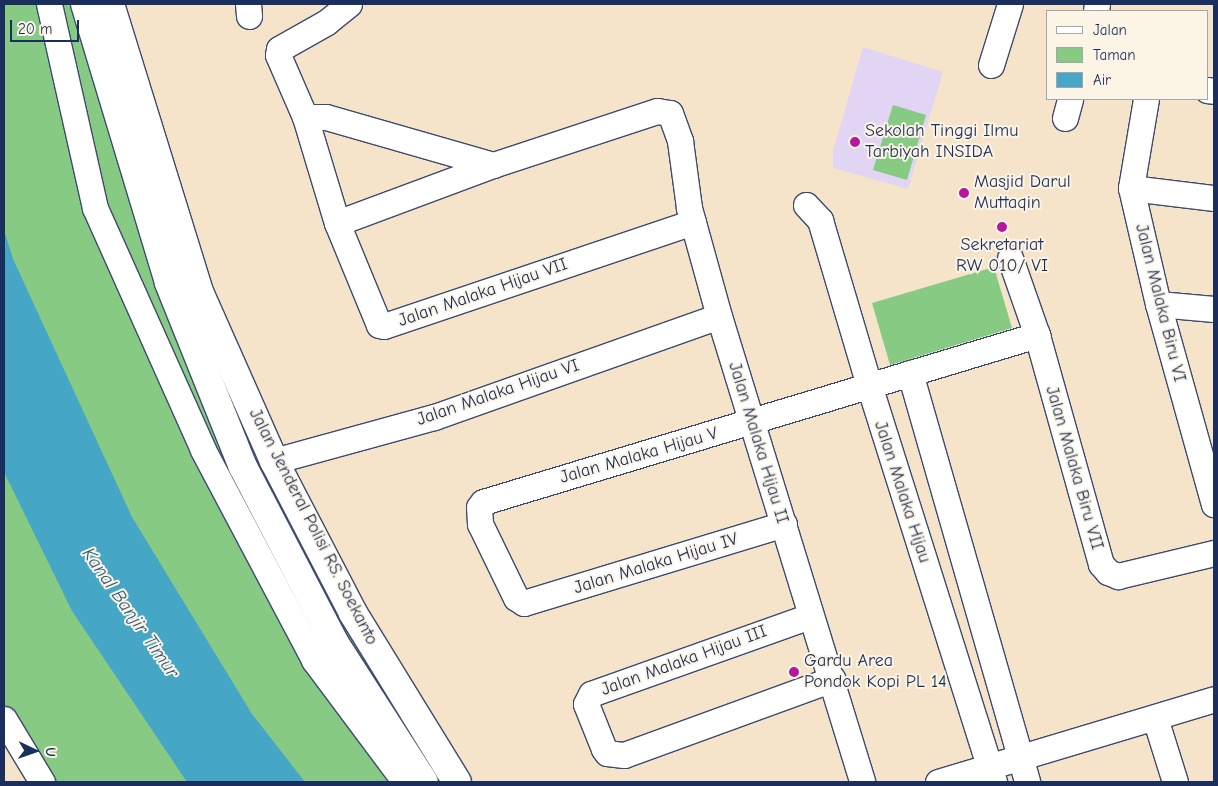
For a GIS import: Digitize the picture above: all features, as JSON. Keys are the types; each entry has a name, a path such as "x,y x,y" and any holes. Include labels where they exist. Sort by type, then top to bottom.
{"main road":[{"name":"Jalan Jenderal Polisi RS. Soekanto","path":"86,4 169,283 243,467 334,642 413,776"},
{"name":"Jalan Jenderal Polisi RS. Soekanto","path":"110,4 200,294 274,461 353,613 438,748 457,782"},
{"path":"243,467 274,461"},
{"path":"413,776 438,748"}],"street":[{"path":"49,4 95,208 199,441 314,660 413,776"},
{"name":"Jalan Malaka Hijau VII","path":"350,4 327,13 280,49 278,55 305,117 337,223 375,321 384,326 693,222"},
{"path":"991,65 1010,4"},
{"name":"Jalan Malaka Biru VI","path":"1146,100 1131,188 1158,304 1214,504"},
{"name":"Jalan Malaka Hijau II","path":"493,165 657,111 670,113 680,141 693,222 719,316 784,524 810,616 833,679 862,782"},
{"path":"305,117 326,117 493,165"},
{"path":"337,223 493,165"},
{"path":"1131,188 1214,198"},
{"name":"Jalan Malaka Hijau","path":"806,205 820,220 869,385 992,775"},
{"name":"Jalan Malaka Biru VII","path":"1010,258 1036,335 1101,564 1108,572 1118,576 1214,553"},
{"path":"1158,304 1214,309"},
{"name":"Jalan Malaka Hijau VI","path":"274,461 434,417 719,316"},
{"name":"Jalan Malaka Hijau V","path":"528,604 516,598 480,524 479,507 483,502 752,423 869,385 1036,335"},
{"path":"910,373 1027,782"},
{"name":"Jalan Malaka Hijau IV","path":"528,604 784,524"},
{"path":"926,567 961,553"},
{"name":"Jalan Malaka Hijau III","path":"810,616 591,694 586,704 604,749 607,753 624,755 833,679"},
{"path":"938,782 992,775 1020,757 1214,699"},
{"path":"1155,718 1174,782"},
{"path":"4,719 42,782"}],"shaded area":[{"path":"863,47 943,72 908,189 833,168 833,151"}],"green space":[{"path":"4,4 85,4 243,467 274,461 438,748 411,764 424,782 43,782 4,715"},
{"path":"893,105 926,115 907,180 873,170"},
{"path":"994,267 1012,328 890,365 872,303"}],"water":[{"name":"Kanal Banjir Timur","path":"4,230 13,259 132,517 252,714 305,782 187,782 72,611 4,472"}],"place":[{"name":"Sekolah Tinggi Ilmu Tarbiyah INSIDA","path":"855,142"},
{"name":"Masjid Darul Muttaqin","path":"964,193"},
{"name":"Sekretariat RW 010/ VI","path":"1002,227"},
{"name":"Gardu Area Pondok Kopi PL 14","path":"794,672"}]}
